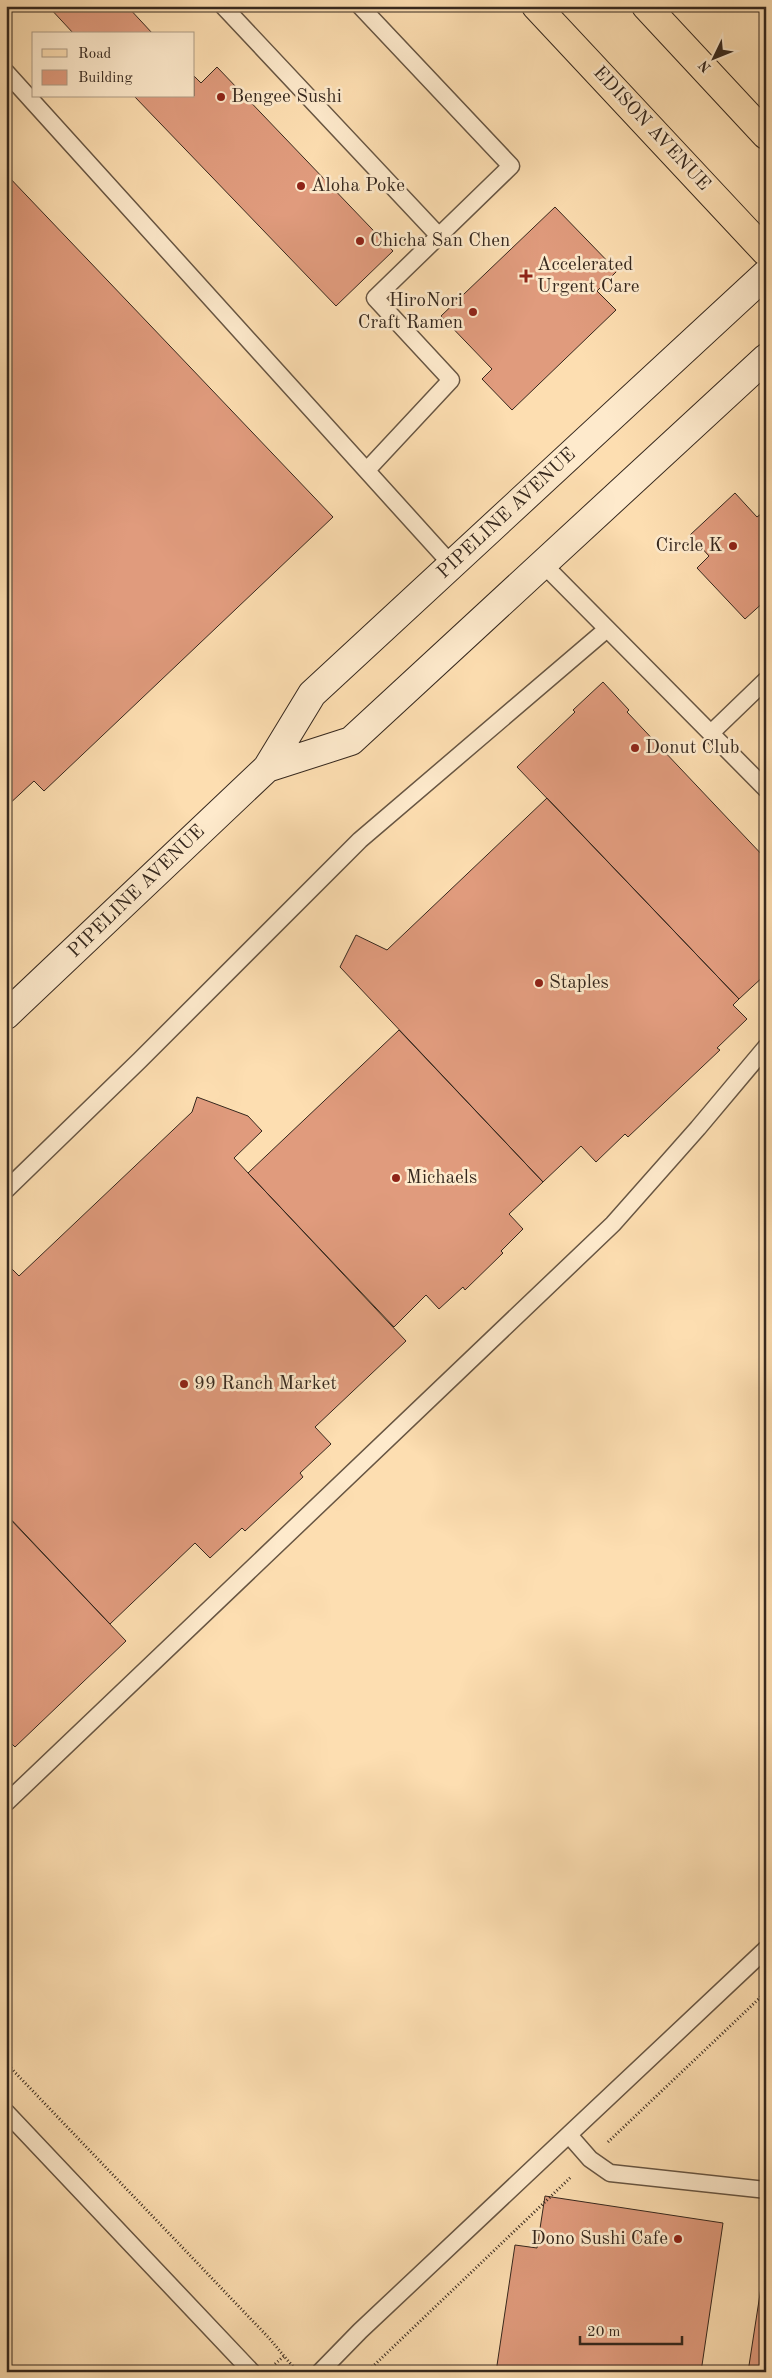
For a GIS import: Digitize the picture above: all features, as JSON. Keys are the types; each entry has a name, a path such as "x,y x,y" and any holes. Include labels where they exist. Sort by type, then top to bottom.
{"main road":[{"name":"EDISON AVENUE","path":"536,6 766,252"},
{"path":"646,6 766,135"},
{"name":"PIPELINE AVENUE","path":"6,1015 267,768 312,694 766,274"},
{"name":"PIPELINE AVENUE","path":"267,768 351,741 766,358"}],"lane":[{"path":"223,6 439,236"},
{"path":"360,6 511,166 375,298 451,380 367,470"},
{"path":"6,72 452,565"},
{"path":"543,564 766,789"},
{"path":"6,1190 140,1060 360,840 607,629"},
{"path":"711,733 766,680"},
{"path":"6,1803 613,1224 698,1128 766,1047"},
{"path":"320,2372 360,2331 766,1949"},
{"path":"6,2112 252,2372"},
{"path":"569,2135 590,2159 610,2173 766,2190"}],"path":[{"path":"367,2372 766,1992"},
{"path":"6,2063 269,2338 298,2372"},
{"path":"273,2366 284,2356"}],"building":[{"path":"48,6 127,6 151,32 72,32"},
{"path":"217,67 393,251 336,306 136,98 195,98 195,77 201,83"},
{"path":"6,174 333,517 44,791 34,781 6,807"},
{"path":"555,207 617,271 597,291 616,310 512,410 482,379 492,369 441,316"},
{"name":"Circle K","path":"735,493 757,517 766,510 766,600 745,619 697,568 709,556 690,535"},
{"path":"603,682 629,710 627,712 766,859 766,974 739,999 517,767 575,712 573,710"},
{"name":"Staples","path":"547,798 739,999 733,1005 747,1019 717,1048 720,1050 628,1137 625,1134 596,1162 581,1146 543,1182 340,967 356,935 387,950"},
{"name":"Michaels","path":"399,1030 543,1182 509,1214 523,1229 501,1251 503,1253 465,1290 463,1287 439,1309 426,1295 394,1327 248,1173"},
{"name":"99 Ranch Market","path":"197,1097 248,1116 262,1131 234,1158 406,1341 315,1427 331,1444 300,1473 303,1477 245,1531 242,1528 210,1558 195,1543 110,1624 6,1514 6,1263 19,1276 192,1112"},
{"path":"10,1519 126,1641 15,1747 6,1738 6,1523"},
{"path":"545,2196 723,2223 701,2372 496,2372 515,2245 537,2248"},
{"path":"766,2255 766,2372 748,2372"}],"place":[{"name":"Bengee Sushi","path":"221,97"},
{"name":"Aloha Poke","path":"301,186"},
{"name":"Chicha San Chen","path":"360,241"},
{"name":"Accelerated Urgent Care","path":"526,276"},
{"name":"HiroNori Craft Ramen","path":"473,312"},
{"name":"Circle K","path":"733,546"},
{"name":"Donut Club","path":"635,748"},
{"name":"Staples","path":"539,983"},
{"name":"Michaels","path":"396,1178"},
{"name":"99 Ranch Market","path":"184,1384"},
{"name":"Dono Sushi Cafe","path":"678,2239"}]}
